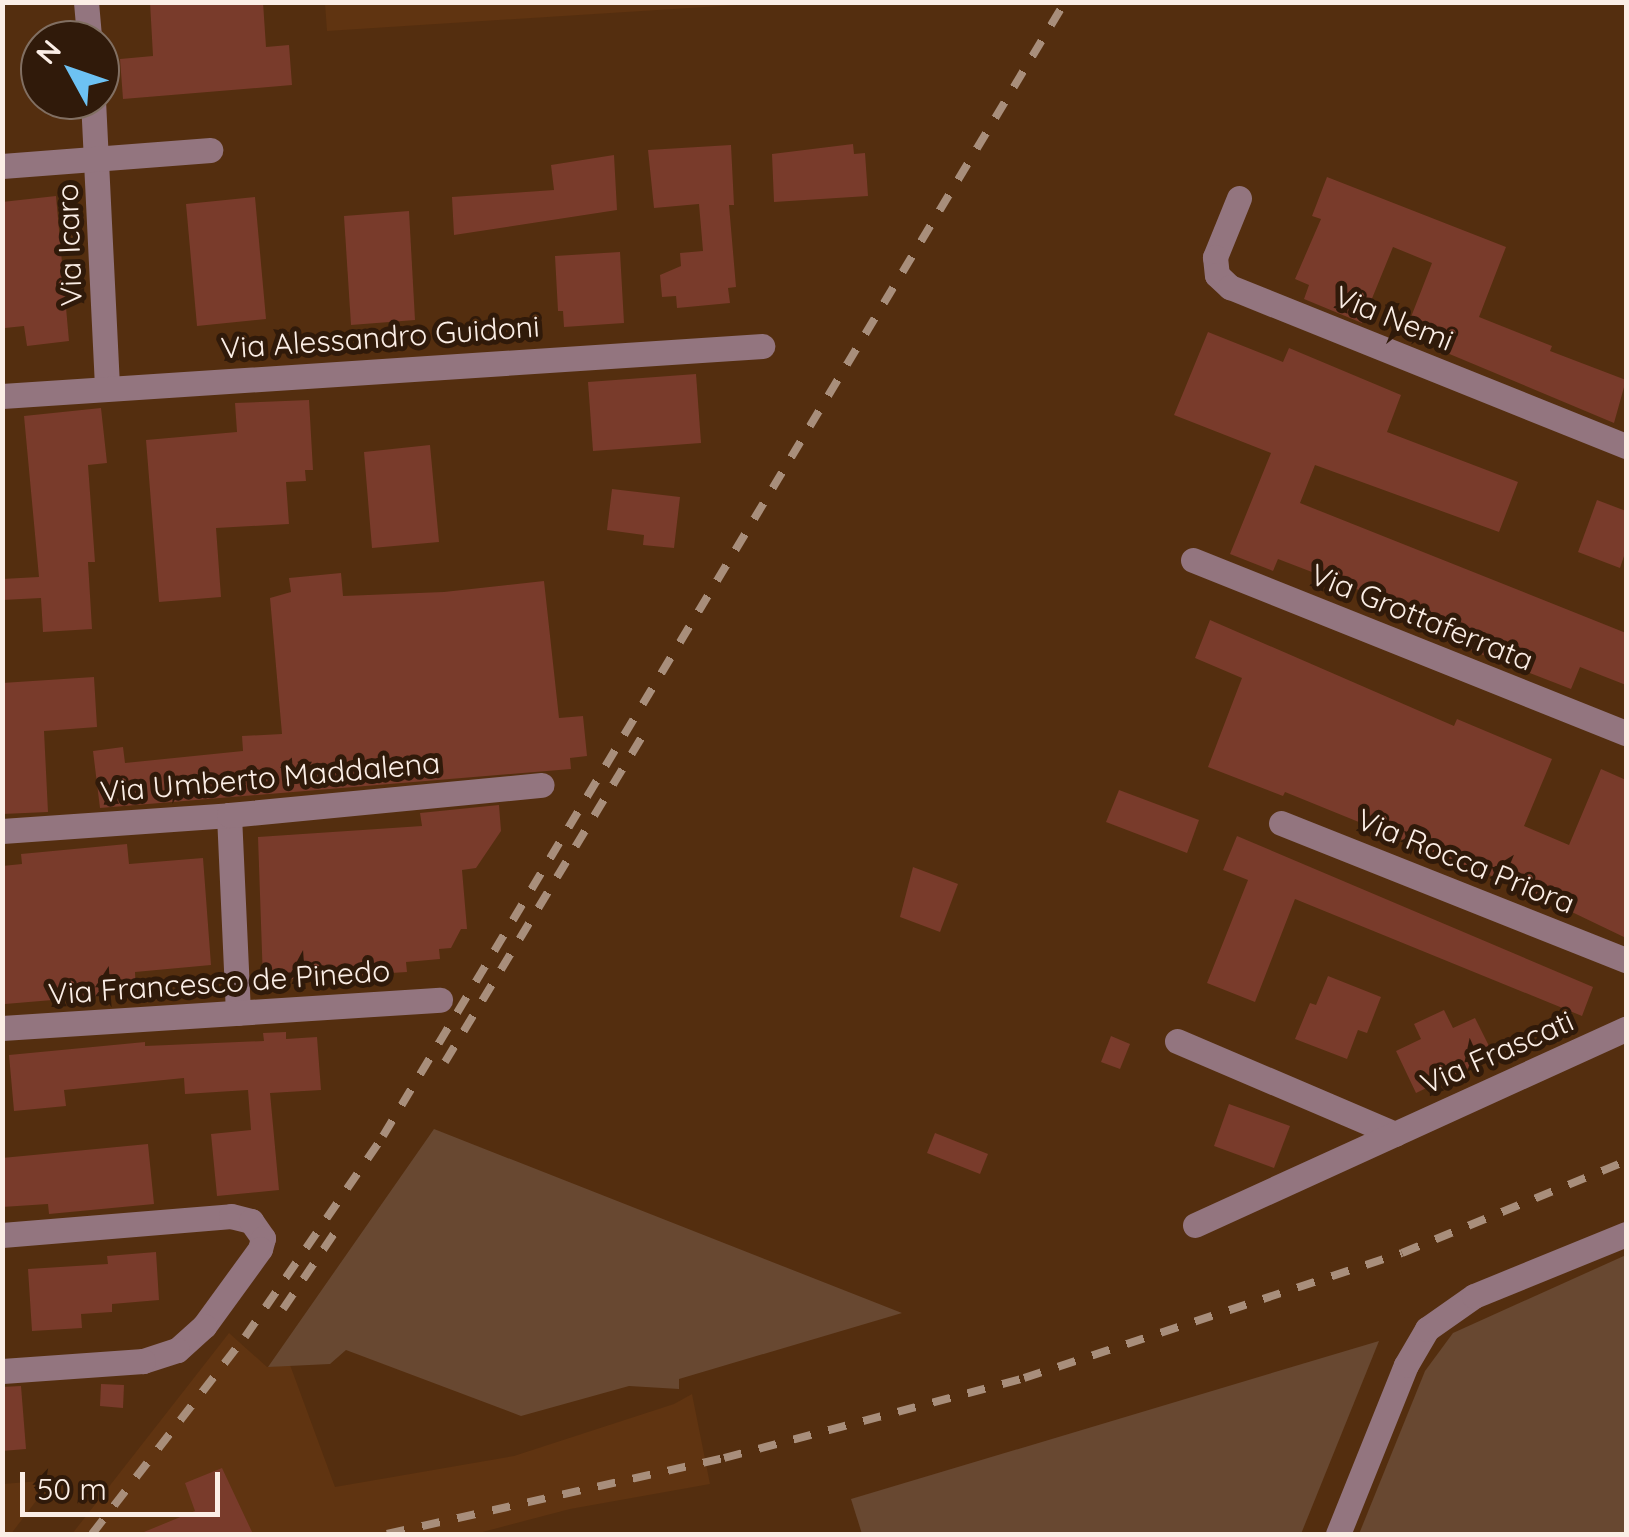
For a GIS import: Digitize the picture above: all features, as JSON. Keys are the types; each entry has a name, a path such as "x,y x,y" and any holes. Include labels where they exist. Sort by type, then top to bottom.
{"street":[{"name":"Via Icaro","path":"95,120 107,388"},
{"path":"2,166 210,150"},
{"name":"Via Nemi","path":"1239,198 1214,257 1217,275 1230,287 1626,446"},
{"name":"Via Alessandro Guidoni","path":"2,396 762,346"},
{"name":"Via Grottaferrata","path":"1194,560 1626,734"},
{"name":"Via Umberto Maddalena","path":"2,831 229,815 542,785"},
{"path":"229,815 238,1014"},
{"name":"Via Rocca Priora","path":"1281,823 1626,960"},
{"name":"Via Francesco de Pinedo","path":"2,1028 440,1000"},
{"name":"Via Frascati","path":"1195,1225 1626,1030"},
{"path":"1176,1041 1395,1134"},
{"path":"2,1234 230,1216 245,1218 260,1228 260,1249 204,1326 177,1350 142,1361 2,1372"},
{"path":"1338,1534 1412,1353 1436,1320 1474,1296 1626,1234"}],"shaded area":[{"path":"325,2 766,3 327,31"},
{"path":"434,1129 902,1313 679,1379 679,1389 629,1386 521,1416 346,1350 330,1364 268,1367"},
{"path":"1626,1255 1626,1534 1359,1534 1425,1371 1453,1333"},
{"path":"229,1333 267,1367 290,1365 335,1487 514,1456 674,1404 692,1394 710,1484 570,1509 475,1534 72,1534"},
{"path":"1379,1341 1301,1534 862,1534 851,1499"},
{"path":"52,1480 11,1534 3,1534 3,1484"}],"building":[{"path":"150,2 263,2 266,47 289,45 292,85 123,99 120,59 153,56"},
{"path":"853,144 854,154 865,153 868,196 774,202 772,154"},
{"path":"731,145 734,205 729,205 736,287 728,288 730,303 677,308 676,296 662,297 660,275 681,266 680,253 703,251 699,204 654,208 648,150"},
{"path":"614,155 617,210 454,235 452,197 554,190 551,165"},
{"path":"1327,177 1506,247 1479,317 1552,346 1550,351 1626,380 1614,423 1404,335 1432,263 1393,247 1362,323 1304,299 1309,285 1295,279 1321,219 1312,216"},
{"path":"56,196 69,341 27,346 24,326 5,328 2,202"},
{"path":"255,197 266,319 197,326 186,204"},
{"path":"409,211 415,320 351,325 344,216"},
{"path":"620,252 624,323 564,327 563,311 558,311 555,256"},
{"path":"1208,332 1283,362 1289,348 1401,395 1387,432 1518,482 1499,532 1315,465 1300,503 1626,633 1626,685 1580,667 1571,689 1439,638 1445,623 1278,559 1273,571 1230,554 1271,453 1174,415"},
{"path":"696,374 701,443 593,451 588,382"},
{"path":"309,400 313,470 305,470 306,481 286,482 289,524 216,528 221,597 159,602 146,440 237,432 235,403"},
{"path":"101,408 107,463 88,465 95,562 88,562 92,629 43,632 41,598 2,600 2,579 39,577 24,416"},
{"path":"430,445 439,542 372,548 364,452"},
{"path":"612,489 680,497 674,548 643,545 644,535 607,530"},
{"path":"1597,500 1626,511 1626,550 1620,568 1578,552"},
{"path":"341,573 343,596 444,592 544,581 559,718 583,716 587,756 570,758 571,769 100,808 93,751 123,747 125,763 243,751 242,736 282,734 270,598 291,592 289,578"},
{"path":"1210,620 1454,726 1457,719 1552,759 1524,826 1569,845 1601,769 1626,780 1626,938 1526,890 1285,792 1283,796 1208,767 1242,678 1195,658"},
{"path":"94,677 97,727 44,731 48,812 2,814 2,683"},
{"path":"1119,790 1199,820 1187,853 1106,822"},
{"path":"499,805 501,831 476,868 462,870 467,929 461,929 451,948 439,949 440,959 406,962 407,972 263,981 258,837 422,826 420,813"},
{"path":"1237,836 1593,987 1582,1016 1295,899 1255,1002 1207,983 1248,880 1223,870"},
{"path":"127,844 129,864 203,858 211,965 135,972 136,993 5,1004 2,866 22,864 21,854"},
{"path":"913,867 958,884 940,932 900,917"},
{"path":"1328,976 1381,997 1367,1033 1358,1030 1347,1059 1295,1039 1310,1003 1316,1005"},
{"path":"1444,1010 1453,1028 1475,1018 1494,1056 1416,1093 1396,1051 1421,1039 1414,1024"},
{"path":"286,1032 286,1039 317,1037 321,1090 270,1093 279,1190 217,1196 211,1134 251,1130 248,1090 185,1094 184,1078 64,1090 66,1106 14,1111 9,1055 145,1042 145,1046 264,1041 263,1033"},
{"path":"1111,1036 1130,1044 1120,1069 1101,1062"},
{"path":"1229,1104 1290,1126 1274,1168 1214,1146"},
{"path":"935,1133 988,1154 980,1174 927,1153"},
{"path":"148,1144 154,1204 49,1214 48,1204 2,1207 2,1158"},
{"path":"156,1252 159,1300 112,1304 112,1312 81,1314 82,1328 32,1331 28,1269 108,1264 107,1256"},
{"path":"101,1384 124,1385 123,1408 100,1406"},
{"path":"21,1386 26,1449 2,1451 2,1387"},
{"path":"222,1468 253,1534 139,1534 195,1511 185,1483"}],"railway":[{"path":"92,1534 245,1337 383,1136 1065,2"},
{"path":"445,1062 650,724"},
{"path":"387,1534 724,1458 1024,1378 1402,1253 1626,1161"},
{"path":"283,1309 342,1222"}]}
